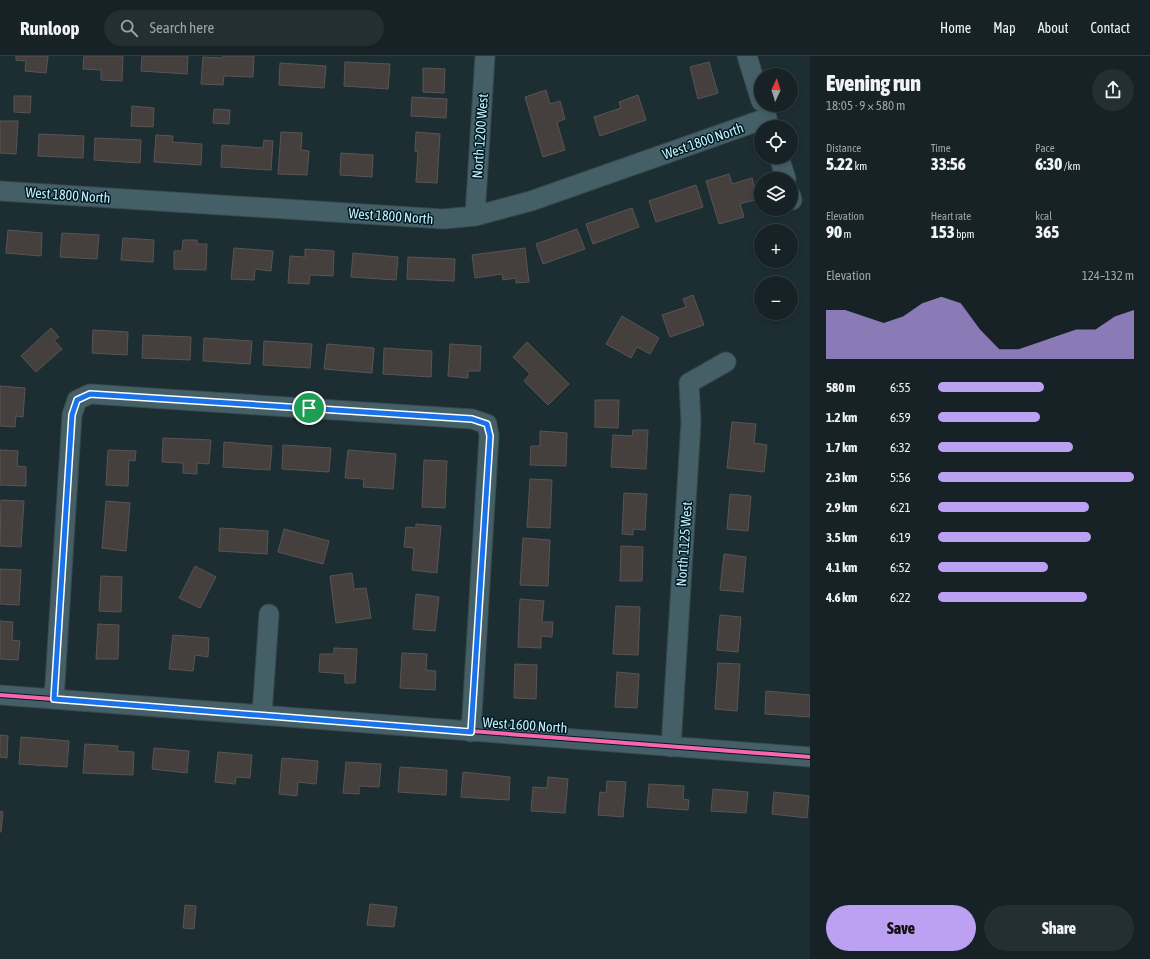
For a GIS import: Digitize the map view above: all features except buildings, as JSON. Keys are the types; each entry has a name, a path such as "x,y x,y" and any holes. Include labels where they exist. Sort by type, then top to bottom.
{"street":[{"name":"North 1200 West","path":"475,216 485,56"},
{"path":"747,56 765,113"},
{"name":"West 1800 North","path":"0,191 443,219 475,216 531,201 765,113"},
{"name":"North 1125 West","path":"671,747 691,422 689,382 726,362"},
{"path":"54,699 72,415 77,400 90,394 472,419 487,424 490,436 471,732"},
{"path":"262,714 269,614"},
{"name":"West 1600 North","path":"0,695 810,757"}],"cycle path":[{"path":"54,699 72,415 77,400 90,394 472,419 487,424 489,436 471,732"},
{"path":"0,695 810,757"}],"route":[{"path":"90,394 309,408 472,419 487,424 490,436 471,732 266,714 54,699 72,415 77,400 90,394"}]}
